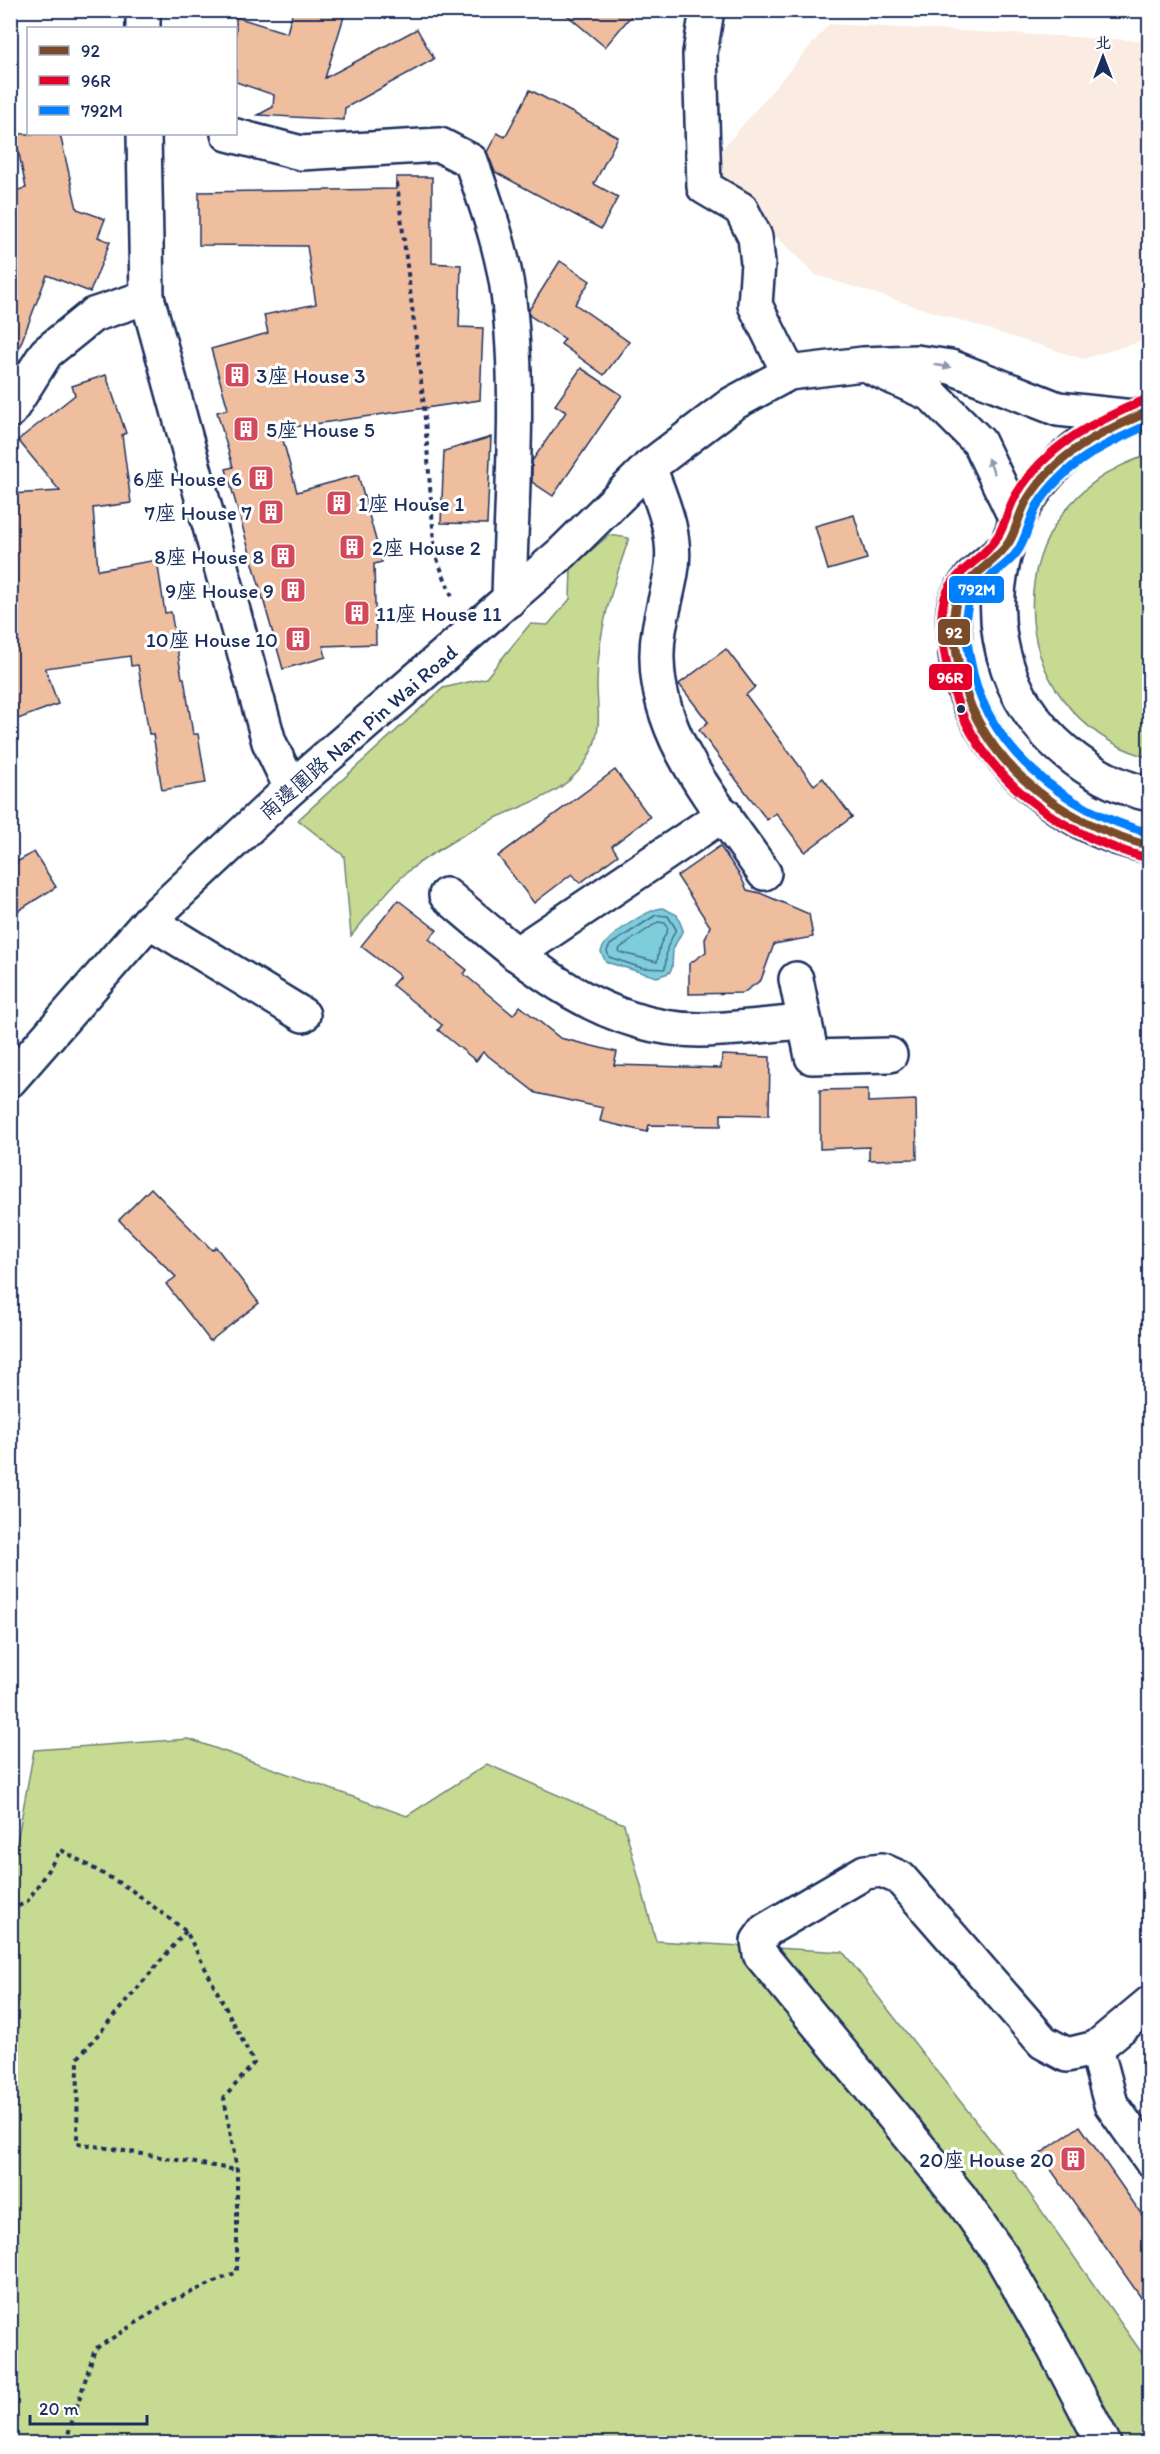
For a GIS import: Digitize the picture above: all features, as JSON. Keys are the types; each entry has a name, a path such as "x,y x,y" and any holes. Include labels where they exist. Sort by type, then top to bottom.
{"street":[{"path":"143,10 143,27"},
{"path":"707,10 700,53 704,187 741,209 755,237 758,263 755,305 789,373"},
{"path":"144,135 147,297 269,742 291,788"},
{"path":"232,135 301,153 440,145 471,161 491,218 507,291 512,328 513,419 509,600"},
{"path":"10,411 46,353 93,315 147,297"},
{"name":"南邊圍路 Nam Pin Wai Road","path":"10,1080 149,921 291,788 562,553 649,467 732,404 789,373 862,364 916,362 951,367 1058,409 1145,413"},
{"path":"862,364 932,395 980,442 1011,533 999,578 997,610 1001,641 1009,672 1040,726 1062,749 1115,783 1149,794"},
{"path":"1145,413 1092,436 1064,456 1040,481 1011,533 967,582 956,601 953,623 955,654 970,705 995,747 1030,786 1055,806 1112,835 1149,846"},
{"path":"649,467 668,516 672,543 671,572 658,630 657,660 666,718 678,746 764,873"},
{"path":"516,954 724,814"},
{"path":"446,895 516,954 580,999 638,1022 701,1030 805,1022"},
{"path":"149,921 303,1015"},
{"path":"796,979 812,1057 890,1055"},
{"path":"1104,2444 1055,2350 1001,2256 959,2196 760,1954 758,1941 766,1930 865,1872 882,1870 900,1878 1042,2042 1081,2052 1111,2104 1149,2159"},
{"path":"1081,2052 1149,2003"}],"path":[{"path":"388,148 398,187 424,406 435,554 467,637"},
{"path":"10,1910 27,1902 62,1850 130,1888 186,1931 254,2063 225,2098 237,2170 237,2272 169,2302 95,2349 65,2444"},
{"path":"186,1931 78,2058 77,2143 237,2170"}],"shaded area":[{"path":"829,24 1149,41 1149,339 1083,359 816,275 706,168"}],"green space":[{"path":"1150,455 1149,758 1098,733 1062,697 1040,654 1032,606 1040,559 1061,516 1098,480"},
{"path":"609,535 629,538 603,628 598,665 596,739 585,763 561,787 477,827 412,868 391,888 351,936 344,856 298,820 443,688 486,678 530,624 548,625 570,599 571,568"},
{"path":"189,1739 407,1816 487,1764 624,1824 656,1941 843,1952 1000,2152 1149,2363 1149,2443 11,2443 10,1880 34,1750"}],"water":[{"path":"663,908 677,915 683,930 673,949 672,968 669,973 657,977 606,962 601,952 610,939 638,918"}],"building":[{"path":"293,10 346,10 325,78 417,29 434,59 345,108 344,120 258,115 273,107 274,95 237,82 236,17 287,33"},
{"path":"561,10 636,10 605,47"},
{"path":"530,90 618,137 594,184 618,197 601,229 495,172 487,152 497,133 505,137"},
{"path":"15,134 60,135 77,209 105,219 98,237 110,242 90,292 47,275 13,364 10,192 26,188"},
{"path":"396,177 432,177 432,263 461,265 459,327 483,328 480,400 280,429 297,492 358,475 382,562 374,564 376,644 323,646 326,657 283,669 226,469 233,467 217,412 228,409 211,349 268,333 264,315 316,304 307,246 199,245 199,192 396,189"},
{"path":"560,261 590,281 575,304 629,342 604,375 561,344 565,339 529,315 529,310"},
{"path":"581,368 622,395 553,496 532,482 532,461 566,412 555,405"},
{"path":"106,375 126,433 122,435 131,503 93,508 98,570 157,560 165,613 171,612 193,734 198,734 206,783 162,790 153,734 149,734 138,665 131,666 130,656 45,668 58,704 10,722 10,494 60,491 18,440 75,395 72,386"},
{"path":"491,437 487,524 441,523 444,451"},
{"path":"854,515 867,559 828,570 815,526"},
{"path":"726,649 755,687 746,695 814,785 823,778 852,817 805,852 776,813 767,820 699,730 708,722 679,684"},
{"path":"615,770 650,817 612,846 618,855 580,883 572,874 534,903 498,856"},
{"path":"720,846 747,890 760,893 809,914 813,937 774,944 761,980 743,993 689,994 689,964 706,952 705,939 710,926 677,876"},
{"path":"34,852 56,887 10,916 10,866"},
{"path":"398,900 437,930 429,939 467,970 464,974 513,1015 520,1006 560,1038 617,1052 614,1065 721,1068 722,1055 770,1057 769,1115 721,1114 721,1126 649,1125 647,1132 600,1121 603,1108 536,1093 483,1052 476,1061 438,1030 442,1025 392,985 400,976 361,946"},
{"path":"868,1089 868,1102 916,1100 917,1159 869,1160 869,1147 820,1149 820,1090"},
{"path":"151,1188 212,1250 216,1247 259,1303 210,1341 166,1284 176,1277 119,1220"},
{"path":"1080,2126 1149,2225 1149,2309 1040,2154"}],"transit line":[{"name":"96R","path":"1145,400 1073,437 1042,462 1028,477 1016,495 1001,531 992,544 962,572 950,587 943,605 942,637 955,697 971,731 991,761 1016,788 1045,811 1077,831 1147,858"},
{"name":"92","path":"1150,411 1097,436 1052,469 1027,500 1009,542 960,593 956,603 954,625 958,661 967,696 982,728 1002,756 1026,781 1053,803 1084,821 1150,846"},
{"name":"792M","path":"1150,424 1087,456 1073,466 1048,491 1037,506 1017,552 983,583 972,597 968,605 966,625 970,659 979,691 993,721 1011,748 1060,792 1119,823 1150,833"}],"place":[{"name":"3座 House 3","path":"237,375"},
{"name":"5座 House 5","path":"246,429"},
{"name":"6座 House 6","path":"261,478"},
{"name":"1座 House 1","path":"339,503"},
{"name":"7座 House 7","path":"271,512"},
{"name":"2座 House 2","path":"352,547"},
{"name":"8座 House 8","path":"283,556"},
{"name":"9座 House 9","path":"293,590"},
{"name":"11座 House 11","path":"357,613"},
{"name":"10座 House 10","path":"298,639"},
{"name":"20座 House 20","path":"1073,2159"}]}
